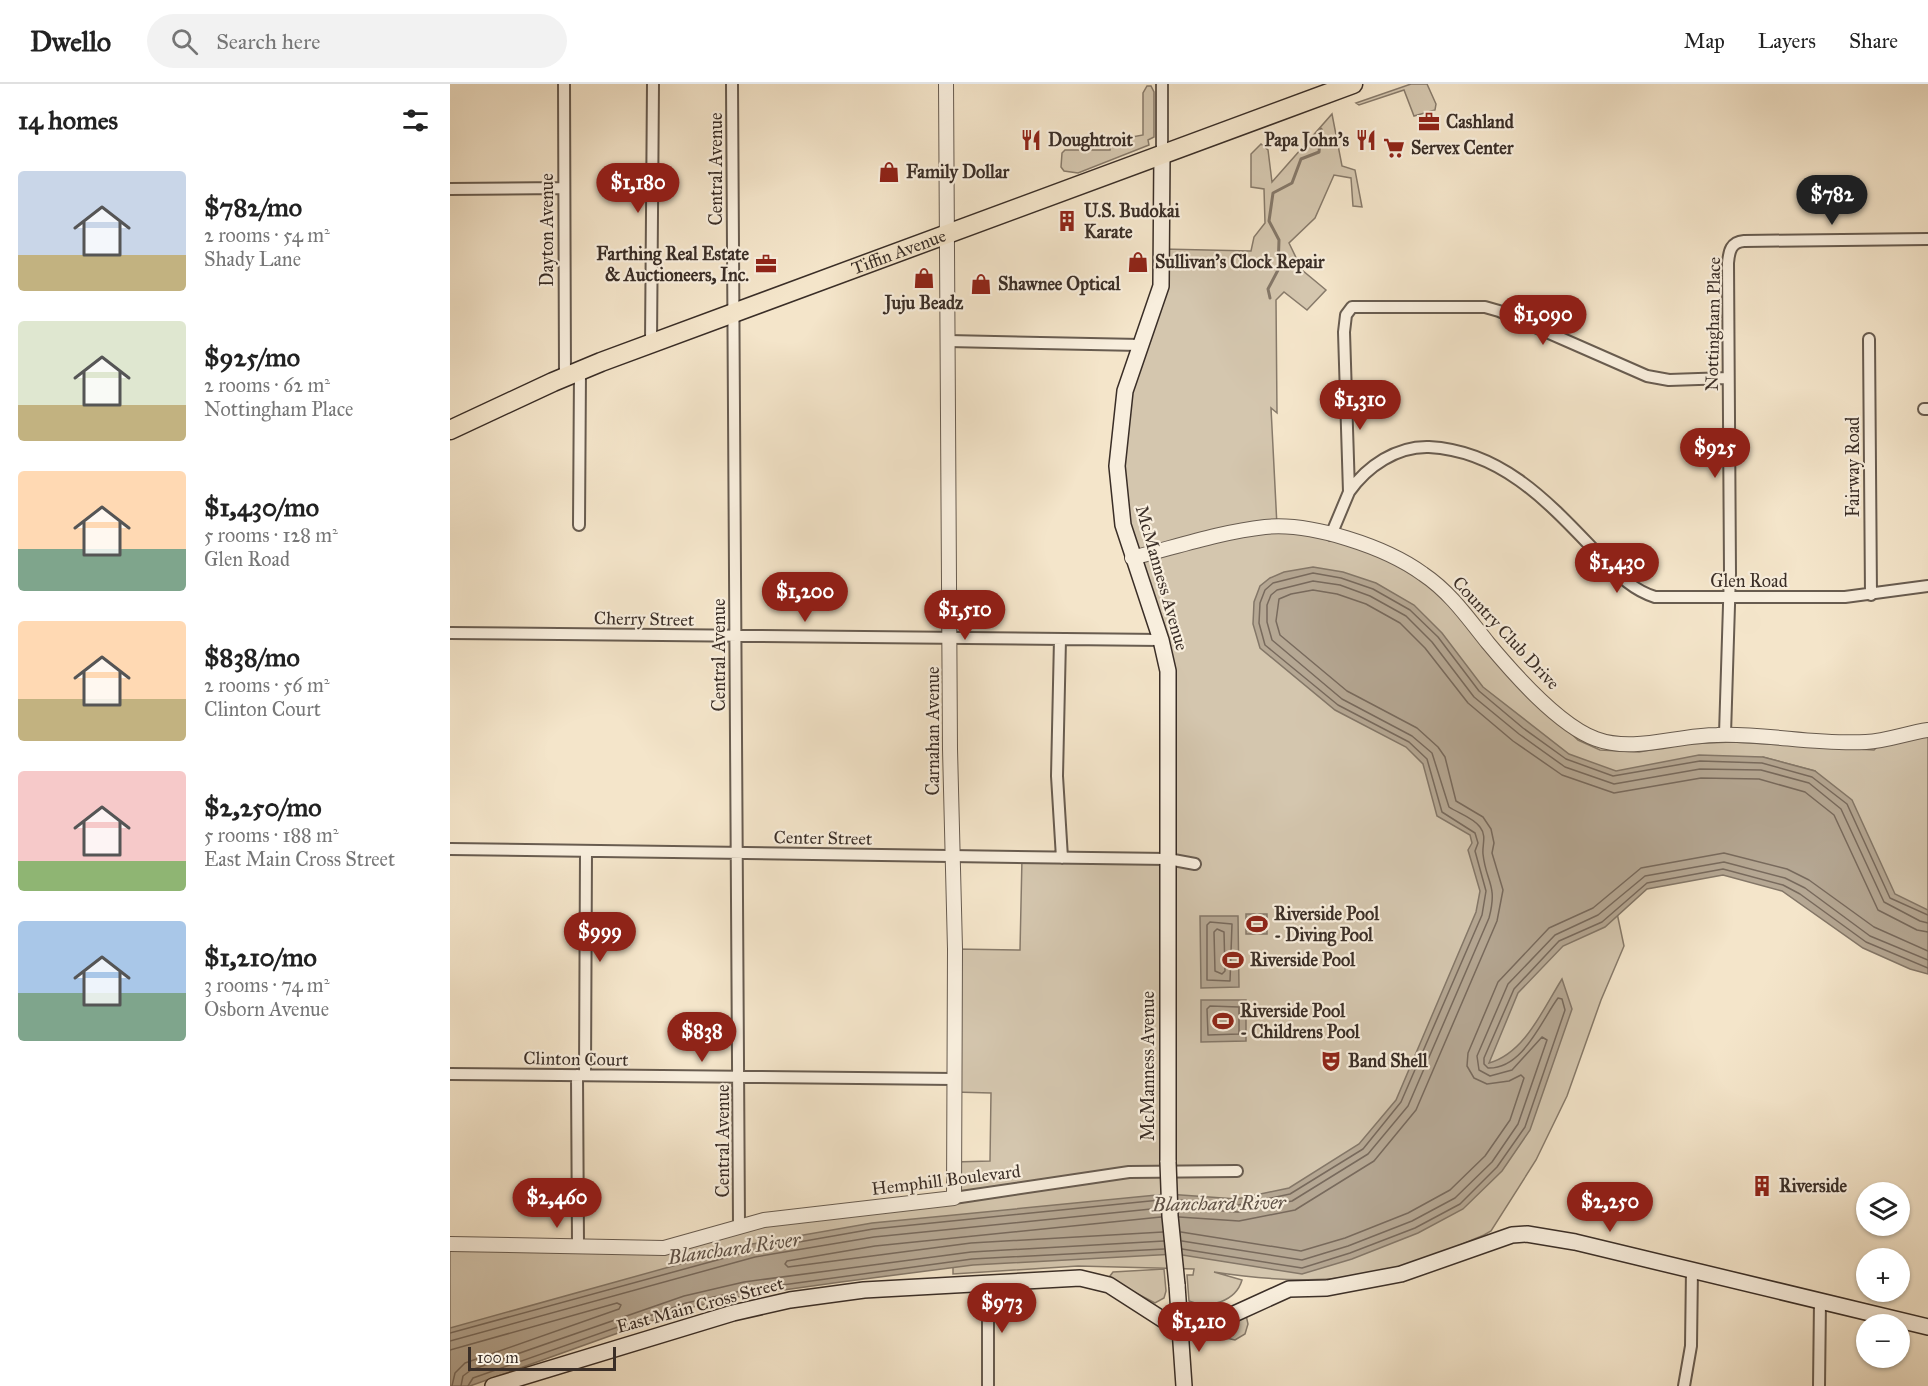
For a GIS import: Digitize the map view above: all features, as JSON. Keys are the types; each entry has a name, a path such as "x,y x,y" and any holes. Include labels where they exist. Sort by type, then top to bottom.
{"highway":[{"name":"Tiffin Avenue","path":"450,430 573,374 651,344 1353,84"}],"main road":[{"name":"McManness Avenue","path":"1162,153 1161,286 1125,391 1118,451 1120,510 1132,558 1161,640 1168,671 1168,1162 1170,1216 1184,1386"},
{"name":"East Main Cross Street","path":"493,1386 761,1305 864,1290 1080,1278 1101,1281 1159,1318 1180,1322 1221,1318 1289,1289 1328,1288 1401,1274 1512,1235 1554,1237 1928,1327"}],"street":[{"name":"Dayton Avenue","path":"564,84 564,188 579,525"},
{"path":"651,344 653,84"},
{"name":"Central Avenue","path":"732,84 740,1078 739,1225"},
{"name":"Carnahan Avenue","path":"946,84 954,1198"},
{"name":"McManness Avenue","path":"1162,84 1162,153"},
{"path":"450,189 564,188"},
{"name":"Nottingham Place","path":"1725,734 1728,597 1728,263 1732,246 1737,241 1928,239"},
{"path":"1331,535 1349,492 1344,332 1346,315 1352,308 1485,307 1499,311 1647,376 1669,380 1728,378"},
{"name":"Fairway Road","path":"1869,339 1871,595"},
{"path":"948,341 1140,345"},
{"name":"Glen Road","path":"1349,492 1371,469 1403,450 1440,448 1469,454 1503,468 1528,485 1635,589 1662,597 1871,595 1928,586"},
{"name":"Country Club Drive","path":"1132,558 1219,535 1266,527 1298,529 1331,535 1392,556 1425,575 1453,599 1524,684 1587,734 1605,741 1633,744 1725,734 1865,742 1928,730"},
{"name":"Cherry Street","path":"450,633 1161,640"},
{"path":"1060,639 1057,776 1062,858"},
{"name":"Center Street","path":"450,849 1168,858 1195,864"},
{"path":"578,1245 586,851"},
{"name":"Clinton Court","path":"450,1074 954,1079"},
{"name":"Hemphill Boulevard","path":"450,1244 664,1248 739,1225 813,1213 954,1198 1129,1173 1237,1171"},
{"path":"1684,1386 1691,1346 1692,1269"},
{"path":"988,1283 988,1386"},
{"path":"1819,1386 1820,1301"}],"shaded area":[{"path":"1411,84 1427,84 1436,104 1435,110 1414,116 1404,90 1359,105 1356,103"},
{"path":"1147,86 1151,86 1154,92 1154,137 1148,140 1149,145 1078,173 1064,171 1061,167 1062,153 1065,150 1110,150 1111,141 1143,135 1143,93"},
{"path":"1332,114 1342,166 1355,170 1362,207 1353,206 1351,178 1334,175 1315,218 1289,243 1302,270 1326,290 1307,310 1284,292 1276,300 1277,413 1271,408 1277,526 1322,533 1425,575 1555,718 1578,740 1600,750 1639,752 1685,744 1732,742 1874,750 1886,739 1928,730 1928,928 1895,925 1815,771 1763,757 1603,847 1624,946 1601,1000 1567,1096 1536,1160 1491,1231 1484,1235 1412,1264 1378,1273 1308,1280 1262,1278 1214,1272 1242,1280 1239,1287 1228,1298 1213,1304 1197,1304 1189,1301 1187,1275 1193,1275 1194,1269 1078,1266 953,1274 953,1242 450,1354 450,1244 664,1248 739,1225 954,1198 954,1162 990,1161 991,1093 954,1092 955,949 1020,950 1022,858 1167,859 1168,671 1118,488 1139,348 1163,249 1251,251 1254,237 1265,223 1264,189 1251,187 1251,154 1261,144 1268,150 1272,182"},
{"path":"1164,1269 1166,1291 1164,1298 1155,1303 1111,1280 1110,1276 1113,1272"},
{"path":"1246,1315 1248,1324 1245,1334 1235,1340 1226,1338 1217,1328"}],"water":[{"name":"Blanchard River","path":"1313,567 1343,572 1376,583 1414,605 1442,633 1483,687 1569,754 1616,771 1699,755 1763,757 1815,771 1852,800 1895,894 1928,910 1928,974 1910,969 1863,948 1782,891 1723,875 1647,889 1605,927 1563,946 1518,993 1489,1063 1502,1058 1523,1040 1562,979 1572,1009 1530,1130 1502,1171 1463,1209 1418,1233 1352,1259 1302,1274 1176,1254 973,1265 747,1295 688,1308 470,1386 450,1386 450,1328 752,1244 872,1223 1167,1194 1237,1199 1289,1188 1359,1144 1396,1100 1476,912 1480,891 1468,850 1472,843 1470,835 1437,816 1423,764 1406,747 1335,710 1260,648 1253,624 1254,602 1260,586 1270,578 1284,572"},
{"name":"Riverside Pool - Diving Pool","path":"1246,914 1267,914 1267,934 1246,934"},
{"path":"1200,916 1238,916 1239,987 1201,988"},
{"name":"Riverside Pool - Childrens Pool","path":"1201,1000 1246,1000 1246,1041 1201,1042"}],"waterway":[{"path":"1270,298 1268,289 1278,270 1279,240 1269,221 1273,193 1292,183 1301,159 1319,152 1321,129"}],"place":[{"name":"Cashland","path":"1429,122"},
{"name":"Doughtroit","path":"1031,140"},
{"name":"Papa John's","path":"1366,140"},
{"name":"Servex Center","path":"1394,148"},
{"name":"Family Dollar","path":"889,172"},
{"name":"U.S. Budokai Karate","path":"1067,221"},
{"name":"Sullivan's Clock Repair","path":"1138,262"},
{"name":"Farthing Real Estate & Auctioneers, Inc.","path":"766,264"},
{"name":"Juju Beadz","path":"924,278"},
{"name":"Shawnee Optical","path":"981,284"},
{"name":"Riverside Pool - Diving Pool","path":"1257,924"},
{"name":"Riverside Pool","path":"1233,960"},
{"name":"Riverside Pool - Childrens Pool","path":"1223,1021"},
{"name":"Band Shell","path":"1331,1061"},
{"name":"Riverside","path":"1762,1186"}]}
